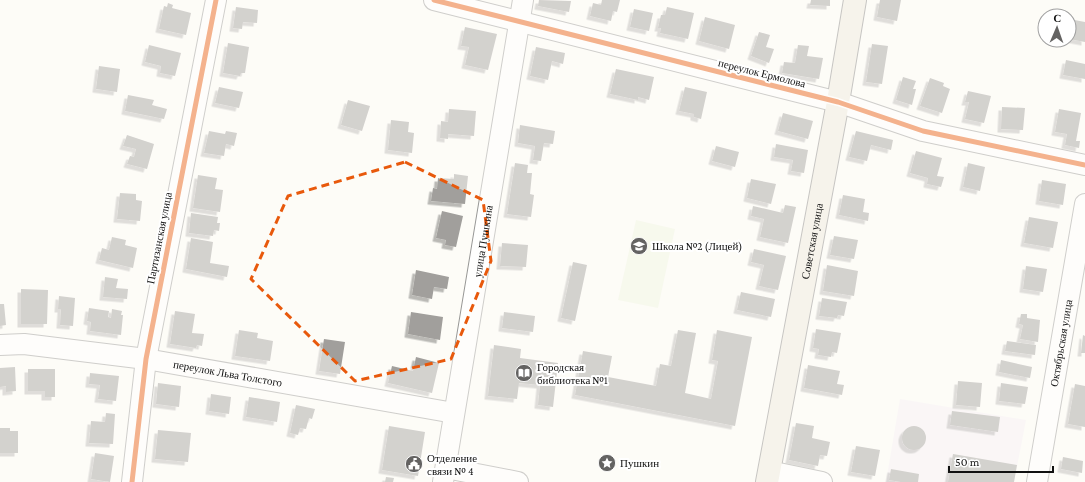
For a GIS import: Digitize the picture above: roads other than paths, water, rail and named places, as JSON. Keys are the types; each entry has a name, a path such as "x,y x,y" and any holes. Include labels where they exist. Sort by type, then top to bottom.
{"main road":[{"name":"Советская улица","path":"768,476 838,102 855,0"}],"street":[{"name":"Партизанская улица","path":"132,482 146,359 216,0"},
{"name":"переулок Ермолова","path":"434,0 838,102 923,131 1085,165"},
{"name":"улица Пушкина","path":"444,475 523,0"},
{"name":"Октябрьская улица","path":"1036,482 1085,204"},
{"name":"переулок Льва Толстого","path":"0,345 24,344 146,359 454,413"},
{"path":"444,475 518,482"},
{"path":"768,476 822,482"}],"place":[{"name":"Школа №2 (Лицей)","path":"639,246"},
{"name":"Городская библиотека №1","path":"524,373"},
{"name":"Пушкин","path":"607,463"},
{"name":"Отделение связи № 4","path":"414,464"}]}
